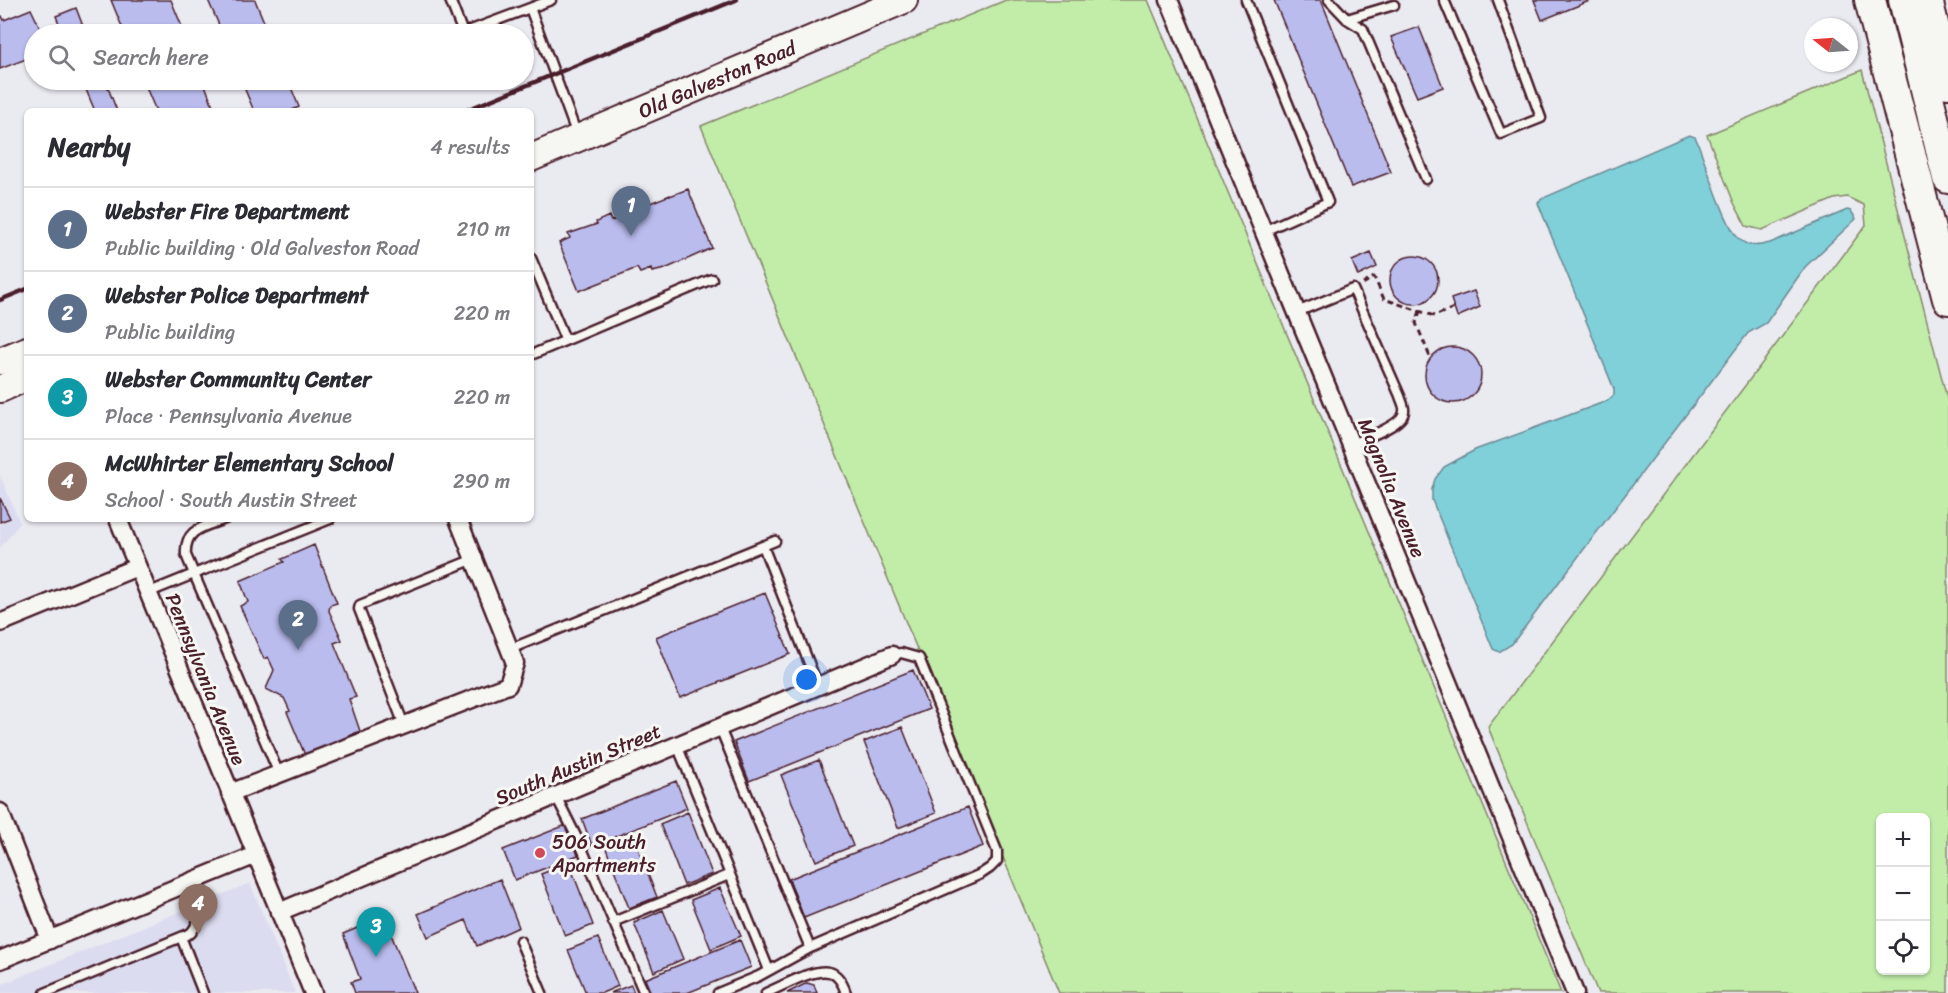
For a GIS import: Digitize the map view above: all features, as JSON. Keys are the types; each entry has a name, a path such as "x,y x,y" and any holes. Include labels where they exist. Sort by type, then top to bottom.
{"highway":[{"path":"1870,0 1948,299"},
{"path":"1904,0 1941,84"},
{"path":"1927,0 1941,84 1948,178"}],"main road":[{"name":"Old Galveston Road","path":"534,157 904,0"},
{"path":"0,361 24,351"},
{"path":"0,388 24,378"}],"street":[{"name":"Magnolia Avenue","path":"1169,0 1351,444 1570,991"},
{"name":"Pennsylvania Avenue","path":"118,522 279,912"},
{"path":"230,793 508,685 515,663 459,522"},
{"path":"0,623 137,567"},
{"name":"South Austin Street","path":"279,912 892,656"},
{"path":"0,812 50,940"},
{"path":"0,960 256,855"},
{"path":"279,912 313,993"}],"lane":[{"path":"450,0 459,24"},
{"path":"487,24 551,0"},
{"path":"1246,0 1328,202 1264,231"},
{"path":"1329,0 1347,19 1363,29 1426,179"},
{"path":"1444,0 1501,134 1541,118 1498,0"},
{"path":"1347,19 1394,5"},
{"path":"530,8 578,138"},
{"path":"534,265 565,339"},
{"path":"534,354 712,279"},
{"path":"1297,312 1353,289 1405,410 1402,418 1395,424 1351,444"},
{"path":"218,522 192,533 185,543 186,555 279,774"},
{"path":"147,592 323,522"},
{"path":"510,649 776,541"},
{"path":"763,546 818,686"},
{"path":"404,725 359,609 360,605 474,559"},
{"path":"718,993 810,948 981,874 997,861 997,851 919,658 901,653 892,656"},
{"path":"720,728 810,948"},
{"path":"677,746 769,970"},
{"path":"556,796 644,993"},
{"path":"613,922 729,874"},
{"path":"45,993 191,933 199,923 201,914 191,882"},
{"path":"181,937 203,993"},
{"path":"520,941 542,993"},
{"path":"766,993 815,972 828,972 837,976 846,993"}],"path":[{"path":"1353,289 1374,277 1384,299 1434,316 1454,308"},
{"path":"1420,311 1416,323 1430,357"}],"shaded area":[{"path":"0,475 20,523 0,548"},
{"path":"250,883 295,993 0,993 0,985"}],"green space":[{"path":"1006,0 1148,0 1561,993 1059,993 701,126"},
{"path":"1862,70 1948,402 1948,993 1598,993 1488,727 1866,225 1864,205 1847,197 1834,199 1762,230 1746,226 1734,203 1707,135"}],"water":[{"path":"1689,135 1695,137 1697,141 1728,221 1739,239 1747,244 1770,243 1847,210 1851,211 1856,219 1805,267 1766,323 1748,333 1512,644 1499,652 1493,649 1432,500 1435,479 1444,467 1475,450 1607,401 1614,395 1614,389 1538,203 1541,199"}],"building":[{"path":"111,0 171,0 181,24 121,24"},
{"path":"208,0 255,0 265,24 219,24"},
{"path":"1274,0 1321,0 1391,172 1351,187"},
{"path":"1534,0 1592,0 1542,20"},
{"path":"76,8 82,24 59,24 56,16"},
{"path":"31,9 38,24 24,24 24,60 0,69 0,17 2,16 4,20"},
{"path":"1419,27 1443,87 1417,97 1391,37"},
{"path":"86,90 109,90 116,108 94,108"},
{"path":"147,90 207,90 214,108 155,108"},
{"path":"245,90 292,90 299,107 297,108 253,108"},
{"path":"688,189 712,248 665,269 652,272 651,269 640,273 637,268 579,291 559,243 570,238 568,234 597,224 596,222 609,216 611,221"},
{"path":"1371,253 1377,267 1358,276 1352,261"},
{"path":"1409,256 1419,256 1431,263 1438,275 1438,285 1431,297 1419,304 1409,304 1394,293 1390,285 1390,275 1401,260"},
{"path":"1474,291 1480,307 1457,317 1451,299"},
{"path":"1447,347 1459,347 1469,351 1477,359 1481,375 1477,391 1469,399 1459,403 1447,403 1437,399 1429,391 1425,381 1425,369 1429,359 1437,351"},
{"path":"0,498 10,518 0,522"},
{"path":"314,545 337,603 330,605 329,611 342,640 334,643 356,697 349,699 360,731 305,755 287,712 290,711 284,698 266,689 274,670 268,657 264,659 240,606 248,602 240,581 284,562 282,559"},
{"path":"765,593 790,654 680,698 656,637"},
{"path":"913,670 929,709 749,781 734,742"},
{"path":"902,727 936,813 898,828 864,742"},
{"path":"819,760 853,846 816,861 781,775"},
{"path":"676,781 687,808 592,846 582,819"},
{"path":"968,807 983,846 804,918 789,879"},
{"path":"688,812 712,874 684,885 660,824"},
{"name":"506 South Apartments","path":"566,825 578,855 515,880 503,850"},
{"path":"633,836 657,897 629,908 605,846"},
{"path":"569,863 593,925 565,936 541,874"},
{"path":"500,879 519,927 477,946 466,920 428,937 418,914"},
{"path":"720,888 741,936 711,949 691,900"},
{"path":"663,910 683,959 654,972 634,923"},
{"path":"384,917 415,993 355,993 351,982 360,979 343,934"},
{"path":"598,938 618,986 602,993 586,993 568,950"},
{"path":"740,940 751,967 687,993 651,993 645,979"},
{"path":"807,983 814,985 817,993 787,993"},
{"path":"631,985 634,993 610,993"}],"railway":[{"path":"534,82 736,0"},
{"path":"471,108 515,90"},
{"path":"0,300 24,290"}],"place":[{"name":"Webster Fire Department","path":"631,236"},
{"name":"Webster Police Department","path":"298,650"},
{"name":"506 South Apartments","path":"540,853"},
{"name":"McWhirter Elementary School","path":"198,934"},
{"name":"Webster Community Center","path":"376,957"}]}
